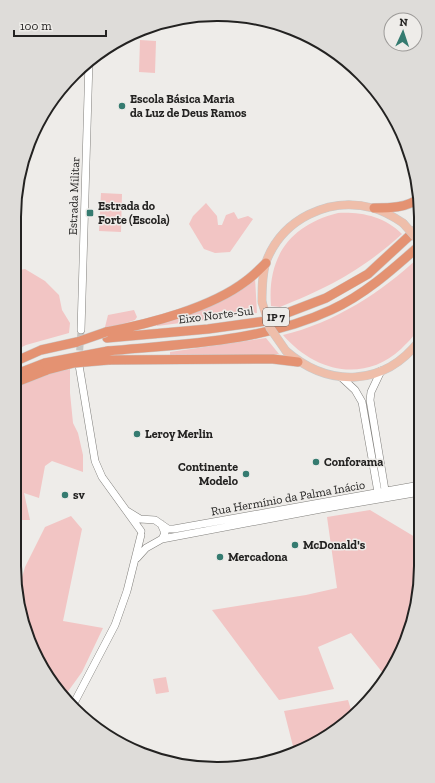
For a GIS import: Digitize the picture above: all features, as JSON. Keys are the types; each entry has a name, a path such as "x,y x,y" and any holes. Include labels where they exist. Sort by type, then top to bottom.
{"highway":[{"path":"374,208 395,208 414,202"},
{"name":"Eixo Norte-Sul","path":"21,359 41,350 106,335 208,330 266,321 326,298 368,274 414,232"},
{"name":"Eixo Norte-Sul","path":"21,373 108,351 209,341 269,332 332,310 375,284 414,251"},
{"path":"106,335 218,298 247,281 266,263"},
{"path":"21,379 46,366 109,360 273,358 298,362"}],"main road":[{"path":"414,235 403,223 389,214 374,208 341,204 325,208 309,214 295,222 283,234 273,248 266,263 262,282 262,302 270,328 286,351 298,362 312,370 341,377 355,378 381,371 414,351"}],"street":[{"name":"Estrada Militar","path":"81,330 89,69"},
{"path":"79,365 95,461 102,477 127,511 130,519 141,533 144,541 154,544"},
{"path":"381,371 371,392 370,400 382,496"},
{"path":"341,377 356,390 362,402 382,496"},
{"name":"Rua Hermínio da Palma Inácio","path":"162,539 382,496 414,488"},
{"name":"Rua Hermínio da Palma Inácio","path":"161,523 168,529 174,529 382,496 414,493"},
{"path":"76,701 104,650 115,625 137,558 146,548 162,539 165,532 161,523 152,520 140,519 127,511"},
{"path":"137,558 136,548 143,525 152,520"}],"shaded area":[{"path":"140,40 156,41 155,73 139,72"},
{"path":"101,193 122,194 121,232 99,231"},
{"path":"206,203 217,216 218,225 222,225 226,215 234,212 238,219 248,216 253,219 230,252 215,253 204,249 189,224 193,216"},
{"path":"338,213 355,213 372,216 388,223 402,234 359,268 330,285 280,307 271,306 273,272 278,258 285,246 295,235 307,226 321,218"},
{"path":"414,262 414,334 401,349 386,360 371,367 339,369 309,357 295,347 283,335 321,323 356,305 405,270"},
{"path":"25,269 45,281 59,295 62,310 70,323 69,333 21,348 21,270"},
{"path":"255,278 257,313 157,326 157,323"},
{"path":"134,310 137,317 135,320 114,327 105,327 108,315"},
{"path":"266,338 279,354 170,355 170,352"},
{"path":"70,369 70,393 73,423 78,433 83,455 83,472 52,461 45,466 39,498 24,493 30,520 21,520 21,385 43,375"},
{"path":"370,510 414,536 414,578 404,629 383,673 351,633 318,647 334,689 279,700 212,610 306,595 337,588 327,517"},
{"path":"71,516 82,529 63,621 103,628 82,672 68,692 47,664 31,629 21,580 25,567 45,527"},
{"path":"166,677 169,692 156,694 153,679"},
{"path":"348,700 351,709 327,729 293,747 284,711"}],"tunnel":[{"path":"79,361 81,330"}],"place":[{"name":"Escola Básica Maria da Luz de Deus Ramos","path":"122,106"},
{"name":"Estrada do Forte (Escola)","path":"90,213"},
{"name":"Leroy Merlin","path":"137,434"},
{"name":"Conforama","path":"316,462"},
{"name":"Continente Modelo","path":"246,474"},
{"name":"sv","path":"65,495"},
{"name":"McDonald's","path":"295,545"},
{"name":"Mercadona","path":"220,557"}]}
